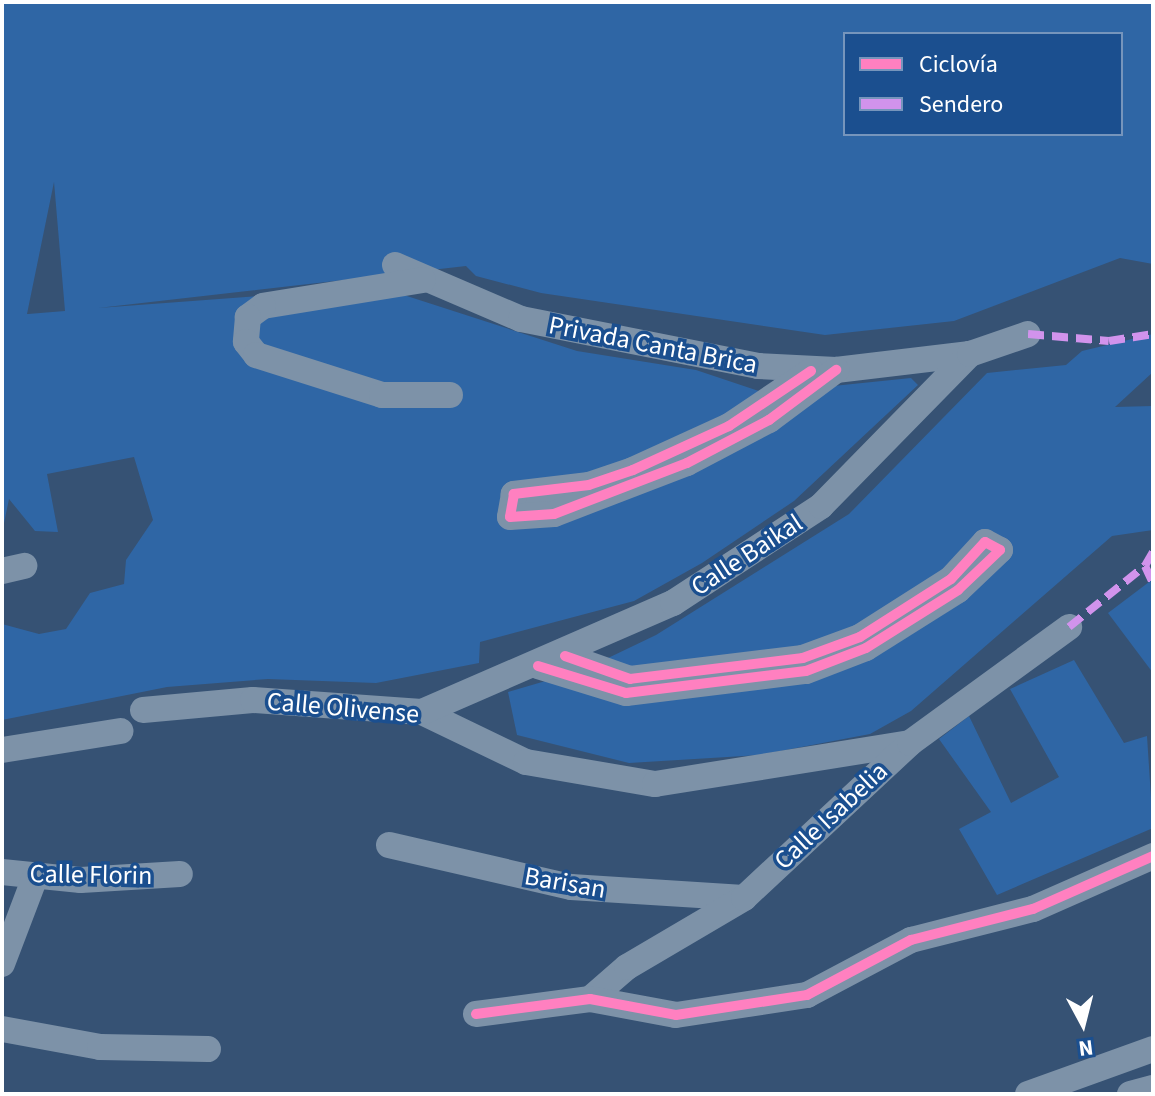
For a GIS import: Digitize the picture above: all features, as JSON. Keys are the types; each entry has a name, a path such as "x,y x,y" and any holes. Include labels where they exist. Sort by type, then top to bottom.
{"street":[{"name":"Privada Canta Brica","path":"395,265 423,280 550,326 823,371 970,354"},
{"path":"423,280 263,306 248,317 246,342 256,355 382,395 450,395"},
{"name":"Calle Baikal","path":"422,712 565,656 673,603 821,506 970,354 1028,334"},
{"path":"823,371 769,420 687,463 554,514 510,517 514,494 589,485 633,470 729,426 823,371"},
{"path":"538,666 626,693 806,671 880,640 958,590 1000,550 985,542 951,579 860,637 803,658 630,679 565,656"},
{"name":"Calle Isabelia","path":"590,999 627,967 744,898 910,743 1069,627"},
{"name":"Calle Olivense","path":"143,710 253,700 422,712 526,762 625,783 700,782 910,743"},
{"path":"2,750 120,731"},
{"name":"Barisan","path":"389,845 571,887 744,898"},
{"path":"476,1014 590,999 676,1015 807,995 911,940 1033,909 1153,856"},
{"name":"Calle Florin","path":"2,872 35,877 180,874"},
{"path":"2,964 35,877"},
{"path":"2,1029 100,1047 208,1049"},
{"path":"1028,1094 1082,1082 1153,1049"},
{"path":"1130,1094 1153,1088"}],"shaded area":[{"path":"2,2 1153,2 1153,264 1120,258 954,321 825,335 541,293 476,276 466,266 98,308 379,287 577,351 696,370 765,393 911,378 918,385 794,501 702,563 634,601 480,642 479,663 376,683 268,679 167,687 2,720 2,624 39,634 66,629 90,593 124,584 126,560 153,520 134,457 47,474 58,532 35,531 9,499 2,533","holes":["54,182 65,311 27,314"]},
{"path":"1153,334 1153,372 1115,407 1153,406 1153,530 1112,536 911,711 870,734 760,755 629,763 517,735 508,692 583,670 656,635 849,514 987,373 1066,365 1082,351"},
{"path":"1153,579 1153,673 1108,613"},
{"path":"1074,660 1124,743 1147,736 1153,828 997,895 959,829 991,812 939,739 969,716 1011,803 1059,777 1010,689"}],"marked path":[{"path":"1028,334 1109,341 1153,334"},
{"path":"1153,552 1145,566 1153,583"},
{"path":"1069,627 1145,566"}],"cycle path":[{"path":"811,371 729,426 633,470 589,485 514,494 510,517 554,514 687,463 769,420 836,370"},
{"path":"538,666 626,693 806,671 866,648 958,590 1000,550 985,542 951,579 860,637 803,658 630,679 565,656"},
{"path":"476,1014 590,999 676,1015 807,995 911,940 1033,909 1153,856"}]}
